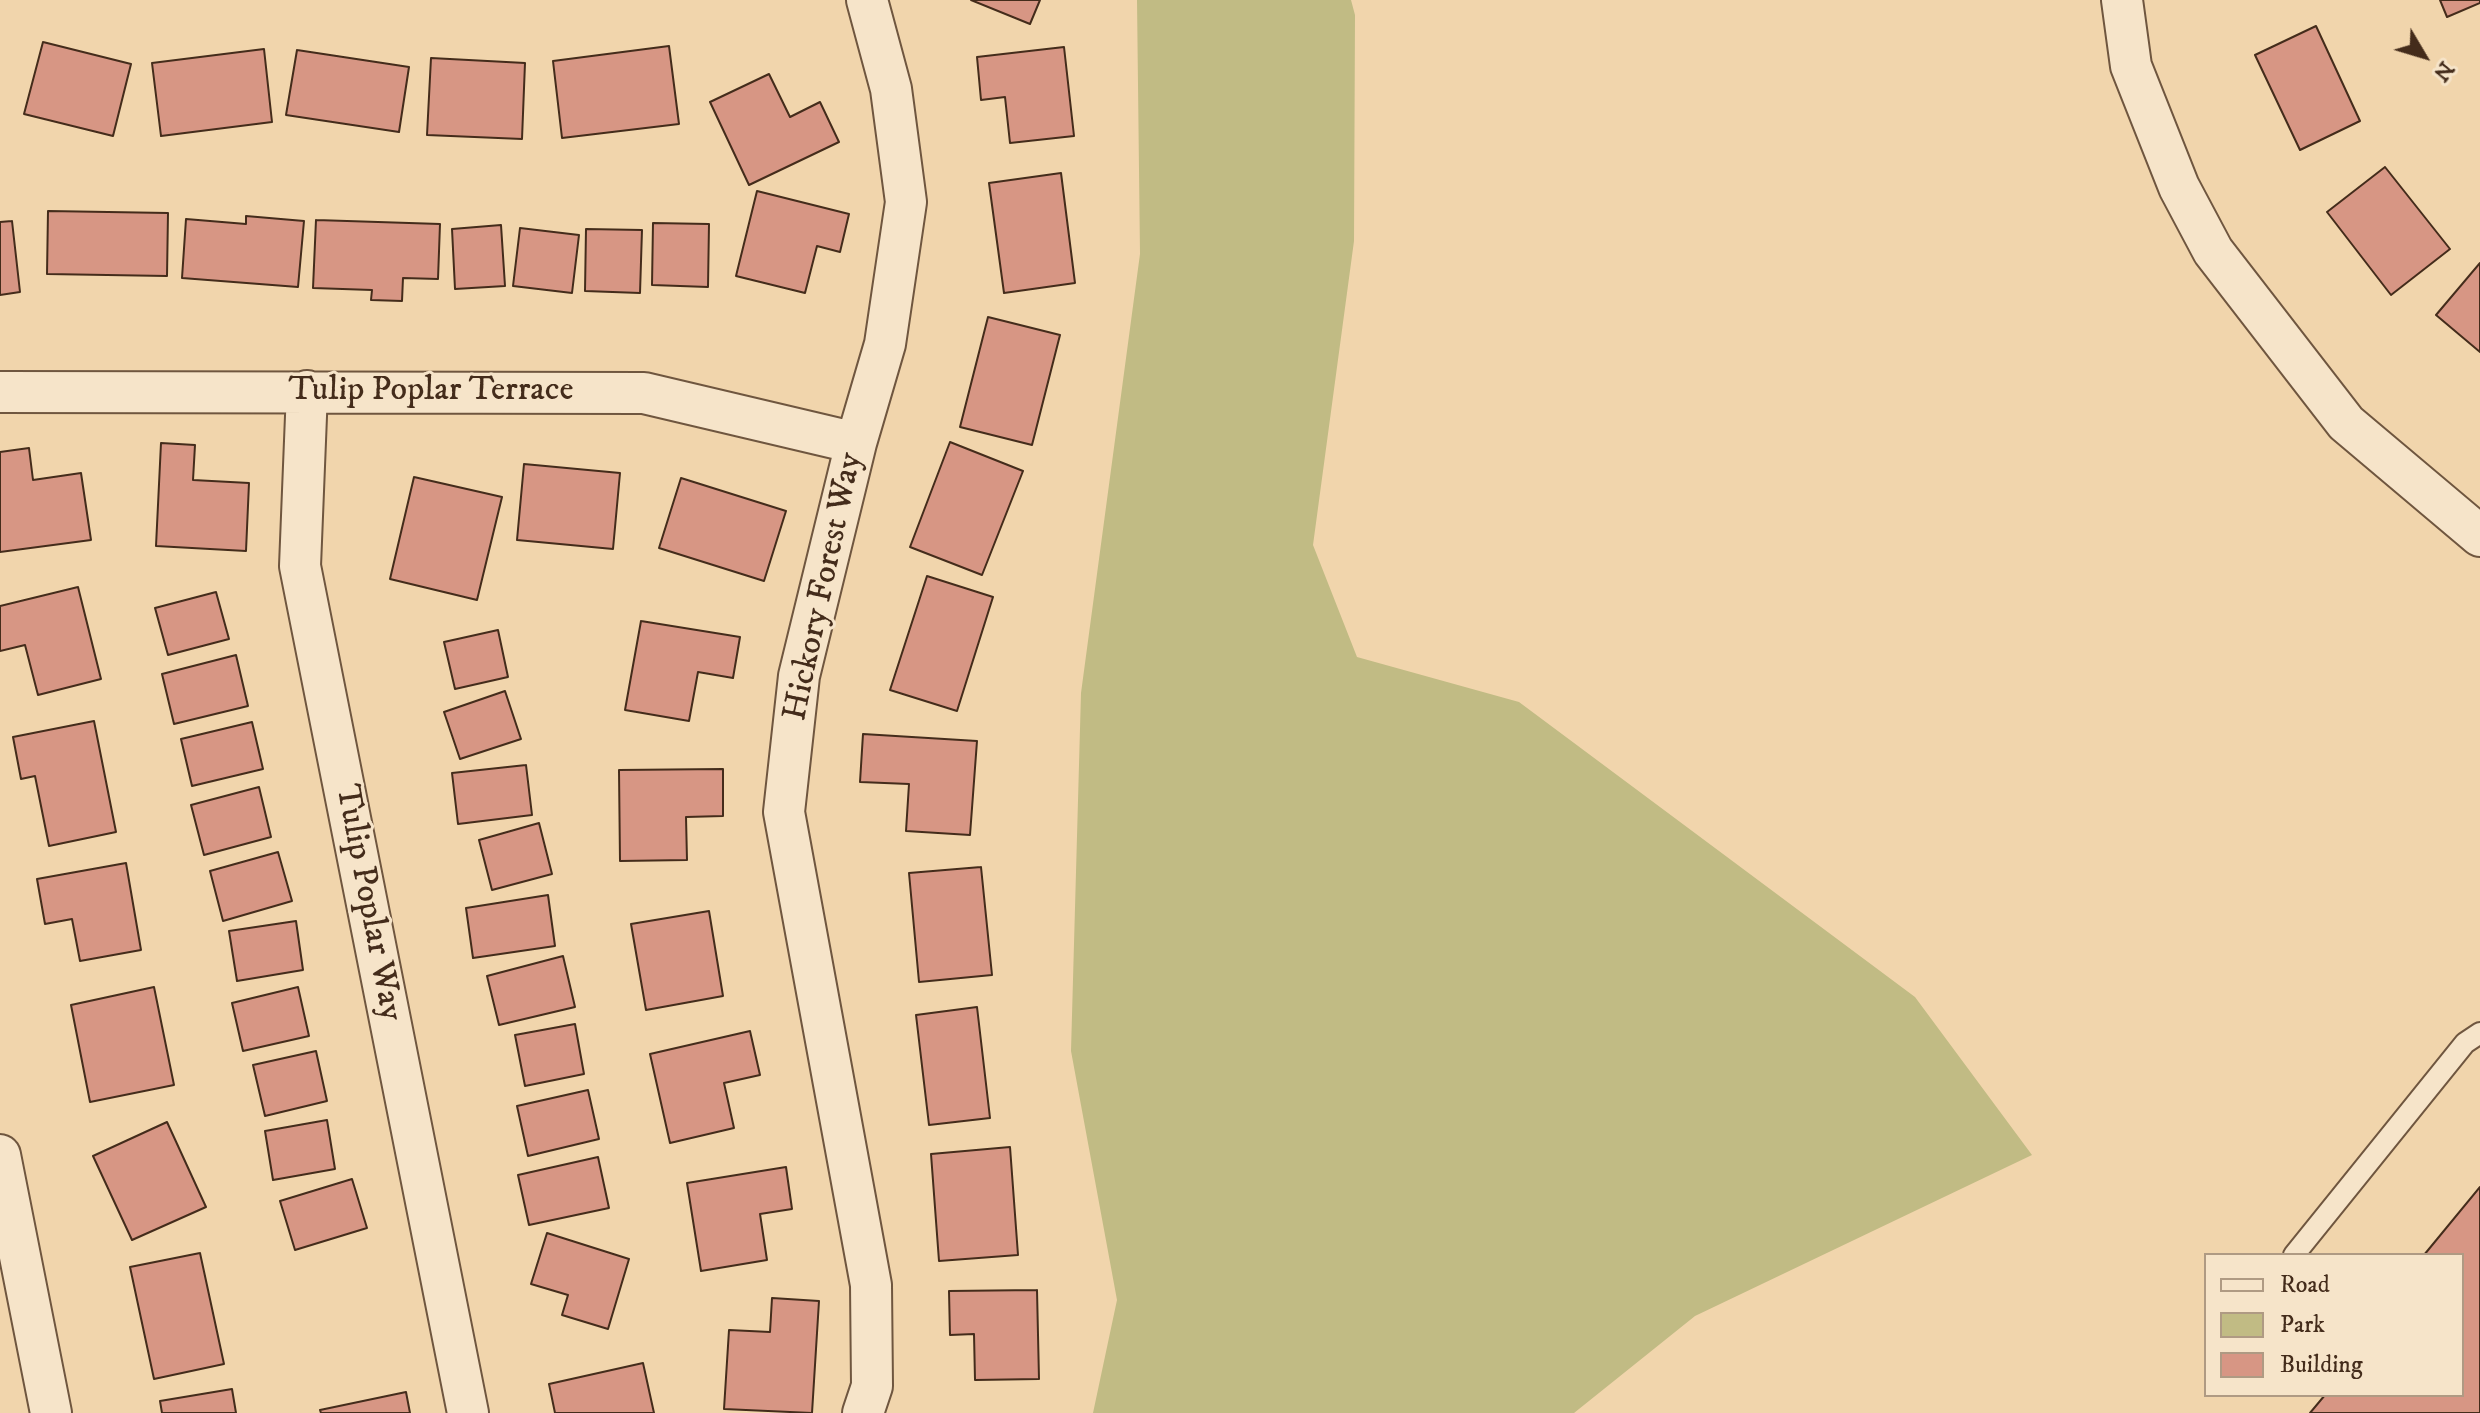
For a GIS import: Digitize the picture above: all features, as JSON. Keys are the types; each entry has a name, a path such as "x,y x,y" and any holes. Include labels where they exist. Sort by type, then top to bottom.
{"street":[{"name":"Hickory Forest Way","path":"863,1413 872,1386 871,1285 784,812 799,676 856,443 885,344 906,202 891,89 867,0"},
{"path":"2122,0 2131,66 2179,187 2213,251 2346,423 2480,536"},
{"name":"Tulip Poplar Way","path":"307,391 300,566 468,1413"},
{"name":"Tulip Poplar Terrace","path":"0,392 644,393 856,443"},
{"path":"0,1155 51,1413"}],"lane":[{"path":"2296,1253 2465,1043 2480,1033"}],"green space":[{"path":"1137,0 1351,0 1355,15 1354,241 1313,545 1357,657 1519,702 1915,997 2032,1155 1695,1316 1574,1413 1093,1413 1117,1300 1071,1051 1081,693 1140,254"}],"building":[{"path":"971,0 1040,0 1030,24"},
{"path":"2440,0 2480,0 2480,3 2447,17"},
{"path":"2316,26 2360,121 2300,150 2255,55"},
{"path":"43,42 131,64 113,136 24,114"},
{"path":"669,46 679,124 562,138 553,61"},
{"path":"1064,47 1074,136 1010,143 1005,97 981,100 977,57"},
{"path":"264,49 272,122 161,136 152,63"},
{"path":"297,50 409,67 399,132 286,115"},
{"path":"431,58 525,63 522,139 427,135"},
{"path":"769,74 790,117 820,102 839,142 749,185 710,102"},
{"path":"2385,167 2450,249 2391,295 2327,212"},
{"path":"1061,173 1075,283 1004,293 989,183"},
{"path":"757,191 849,214 840,252 817,246 805,293 736,276"},
{"path":"48,211 168,213 167,276 47,274"},
{"path":"246,216 304,221 298,287 182,278 186,219 246,224"},
{"path":"316,220 440,224 438,279 403,278 402,301 371,300 372,290 313,288"},
{"path":"12,221 20,292 0,295 0,222"},
{"path":"653,223 709,224 708,287 652,285"},
{"path":"501,225 505,286 455,289 452,229"},
{"path":"520,228 579,235 572,293 513,286"},
{"path":"586,229 642,230 640,293 585,291"},
{"path":"2480,263 2480,352 2436,315"},
{"path":"988,317 1060,335 1032,445 960,427"},
{"path":"950,442 1023,471 982,575 910,547"},
{"path":"161,443 195,445 193,480 249,483 246,551 156,546"},
{"path":"29,448 33,480 81,473 91,540 0,552 0,452"},
{"path":"524,464 620,473 613,549 517,540"},
{"path":"414,477 502,497 477,600 390,579"},
{"path":"681,478 786,511 764,581 659,548"},
{"path":"927,576 993,597 957,711 890,690"},
{"path":"78,587 101,679 38,695 25,645 0,651 0,606"},
{"path":"216,592 229,639 168,655 155,608"},
{"path":"641,621 740,637 733,678 698,672 689,721 625,710"},
{"path":"498,630 508,677 455,689 444,642"},
{"path":"236,655 248,706 174,724 162,674"},
{"path":"505,691 521,739 460,759 444,712"},
{"path":"94,721 116,832 49,846 35,776 21,779 13,737"},
{"path":"252,722 263,769 192,786 181,739"},
{"path":"863,734 977,741 970,835 906,831 909,784 860,782"},
{"path":"526,765 532,815 458,824 452,773"},
{"path":"723,769 723,816 686,817 687,860 620,861 619,770"},
{"path":"259,787 271,837 204,855 191,805"},
{"path":"539,823 552,874 492,890 479,840"},
{"path":"278,852 292,901 223,921 210,871"},
{"path":"126,863 141,950 80,961 72,919 45,924 37,879"},
{"path":"981,867 992,975 919,982 909,873"},
{"path":"548,895 555,946 473,958 466,908"},
{"path":"709,911 723,996 646,1010 631,924"},
{"path":"296,921 303,970 237,981 229,931"},
{"path":"563,956 575,1007 499,1025 487,976"},
{"path":"154,987 174,1085 90,1102 71,1005"},
{"path":"298,987 309,1036 243,1051 232,1003"},
{"path":"977,1007 990,1118 929,1125 916,1015"},
{"path":"575,1024 584,1074 525,1086 515,1035"},
{"path":"750,1031 760,1075 724,1083 734,1128 670,1143 650,1054"},
{"path":"316,1051 327,1101 265,1116 253,1065"},
{"path":"588,1090 599,1139 528,1156 517,1106"},
{"path":"327,1120 335,1169 273,1180 265,1131"},
{"path":"167,1122 206,1207 132,1240 93,1156"},
{"path":"1010,1147 1018,1255 939,1261 931,1154"},
{"path":"598,1157 609,1208 529,1225 518,1175"},
{"path":"786,1167 792,1209 760,1214 767,1260 701,1271 687,1183"},
{"path":"352,1179 367,1228 295,1250 280,1201"},
{"path":"2480,1187 2480,1413 2310,1413 2323,1397 2464,1397 2464,1253 2426,1253"},
{"path":"547,1233 629,1259 608,1329 562,1315 568,1295 531,1284"},
{"path":"200,1253 224,1364 154,1379 130,1267"},
{"path":"1037,1290 1039,1379 975,1380 974,1334 950,1335 949,1291"},
{"path":"772,1298 819,1301 812,1413 724,1409 729,1330 770,1332"},
{"path":"643,1363 654,1413 555,1413 549,1384"},
{"path":"232,1389 236,1413 162,1413 160,1401"},
{"path":"406,1392 410,1413 321,1413 320,1410"}]}
